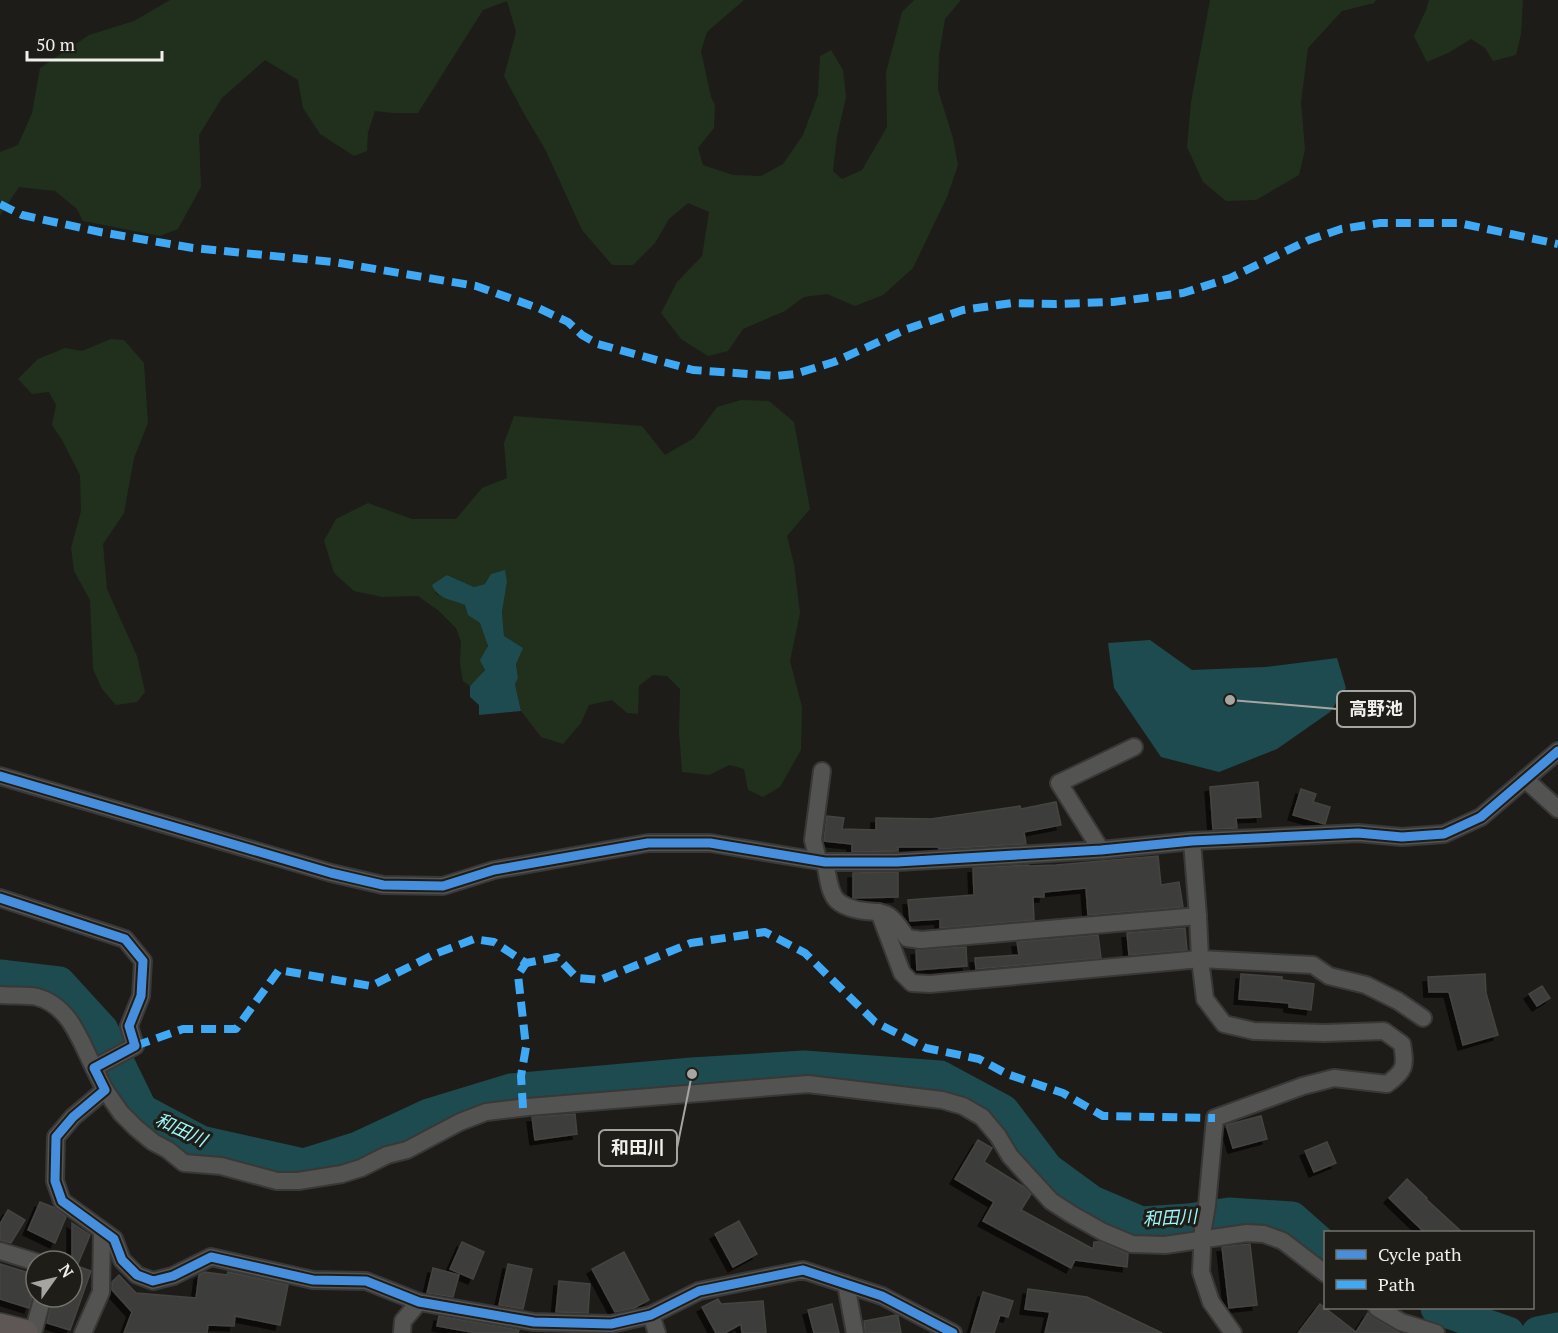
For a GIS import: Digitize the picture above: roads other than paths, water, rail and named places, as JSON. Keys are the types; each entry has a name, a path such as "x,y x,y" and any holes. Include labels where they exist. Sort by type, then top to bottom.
{"main road":[{"path":"0,1327 24,1333"}],"street":[{"path":"1101,850 1059,783 1134,747"},
{"path":"0,776 331,873 383,885 443,886 494,870 648,843 710,843 822,861 897,862 1101,850 1192,841 1358,833 1402,837 1444,834 1481,817 1558,751"},
{"path":"822,771 813,840 831,893 846,907 888,915 907,938 921,940 1198,916"},
{"path":"1525,779 1558,809"},
{"path":"1192,841 1205,999 1224,1024 1254,1030 1325,1033 1384,1031 1402,1044 1405,1061 1398,1076 1387,1084 1334,1078 1304,1086 1215,1118 1201,1272 1210,1302 1233,1333"},
{"path":"0,898 125,939 143,961 141,996 129,1026 135,1046 94,1068"},
{"path":"879,912 902,973 912,983 930,984 1200,959 1313,965 1329,976 1366,985 1398,1001 1423,1018"},
{"path":"0,995 36,996 56,1005 68,1016 105,1090 121,1113 153,1142 184,1163 221,1166 277,1181 319,1178 361,1168 387,1155 407,1150 460,1122 486,1112 808,1084 942,1100 963,1106 982,1117 1010,1155 1051,1201 1103,1232 1132,1244 1165,1245 1203,1234 1264,1234 1283,1241 1324,1272"},
{"path":"105,1090 73,1117 56,1137 55,1181 62,1201 114,1239 122,1260 137,1275 153,1281 173,1276 211,1257 313,1280 366,1281 419,1302 534,1322 611,1324 651,1315 699,1291 803,1270 882,1296 953,1333"},
{"path":"82,1333 102,1292 102,1231"},
{"path":"0,1251 24,1258"},
{"path":"846,1284 855,1333"},
{"path":"402,1333 403,1322 419,1302"},
{"path":"33,1333 40,1309"},
{"path":"1379,1309 1401,1322 1436,1333"},
{"path":"651,1315 657,1333"}],"water":[{"path":"505,570 507,582 502,612 504,636 523,648 516,664 518,678 515,684 521,711 479,715 479,705 470,697 470,686 485,670 480,660 488,646 480,623 468,615 465,605 438,594 432,585 447,575 474,587 485,584 491,574"},
{"path":"1150,640 1192,670 1265,667 1337,658 1346,688 1330,712 1277,749 1219,772 1161,757 1114,688 1108,643"}],"waterway":[{"name":"和田川","path":"0,976 59,983 102,1030 141,1110 201,1142 304,1165 358,1148 429,1115 511,1090 804,1067 940,1077 1003,1111 1047,1169 1092,1202 1141,1223 1229,1214 1292,1218 1324,1246"},
{"name":"和田川","path":"1440,1309 1508,1333"},
{"name":"和田川","path":"1538,1333 1558,1329"}],"place":[{"name":"高野池","path":"1230,700"},
{"name":"和田川","path":"692,1074"}]}
